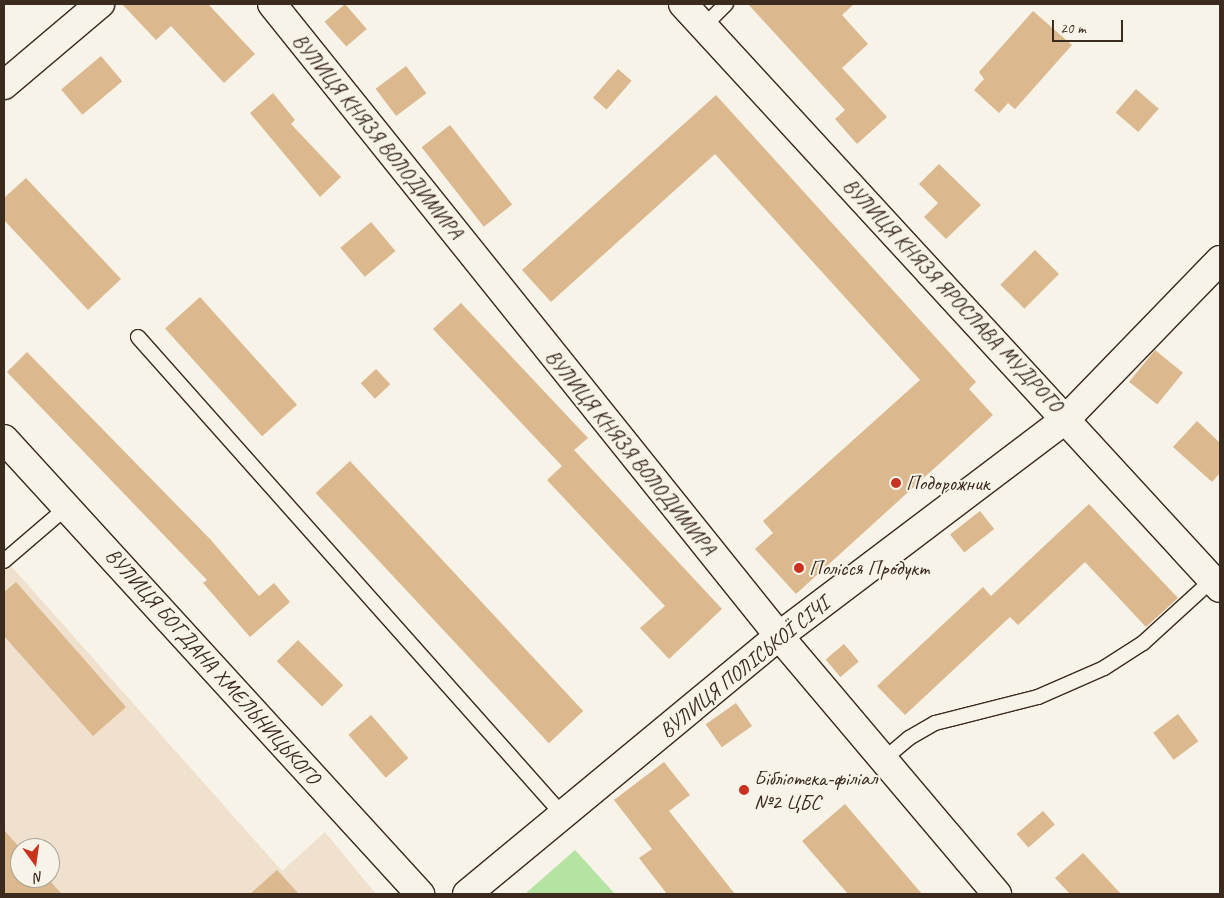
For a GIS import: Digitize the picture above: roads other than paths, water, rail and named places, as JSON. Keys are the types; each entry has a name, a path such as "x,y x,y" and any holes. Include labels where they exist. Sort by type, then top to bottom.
{"street":[{"path":"4,85 100,4"},
{"name":"ВУЛИЦЯ КНЯЗЯ ВОЛОДИМИРА","path":"272,4 779,636 997,894"},
{"name":"ВУЛИЦЯ КНЯЗЯ ЯРОСЛАВА МУДРОГО","path":"683,4 1067,418 1216,584"},
{"name":"ВУЛИЦЯ ПОЛІСЬКОЇ СІЧІ","path":"467,894 779,636 1067,418 1220,260"},
{"name":"ВУЛИЦЯ БОГДАНА ХМЕЛЬНИЦЬКОГО","path":"4,439 420,894"}],"lane":[{"path":"704,26 726,4"},
{"path":"138,337 563,815"},
{"path":"4,561 67,507"},
{"path":"884,759 909,738 936,723 1038,697 1104,668 1143,643 1216,584"}],"place":[{"name":"Подорожник","path":"896,483"},
{"name":"Полісся Продукт","path":"799,568"},
{"name":"Бібліотека-філіал №2 ЦБС","path":"744,790"}]}
